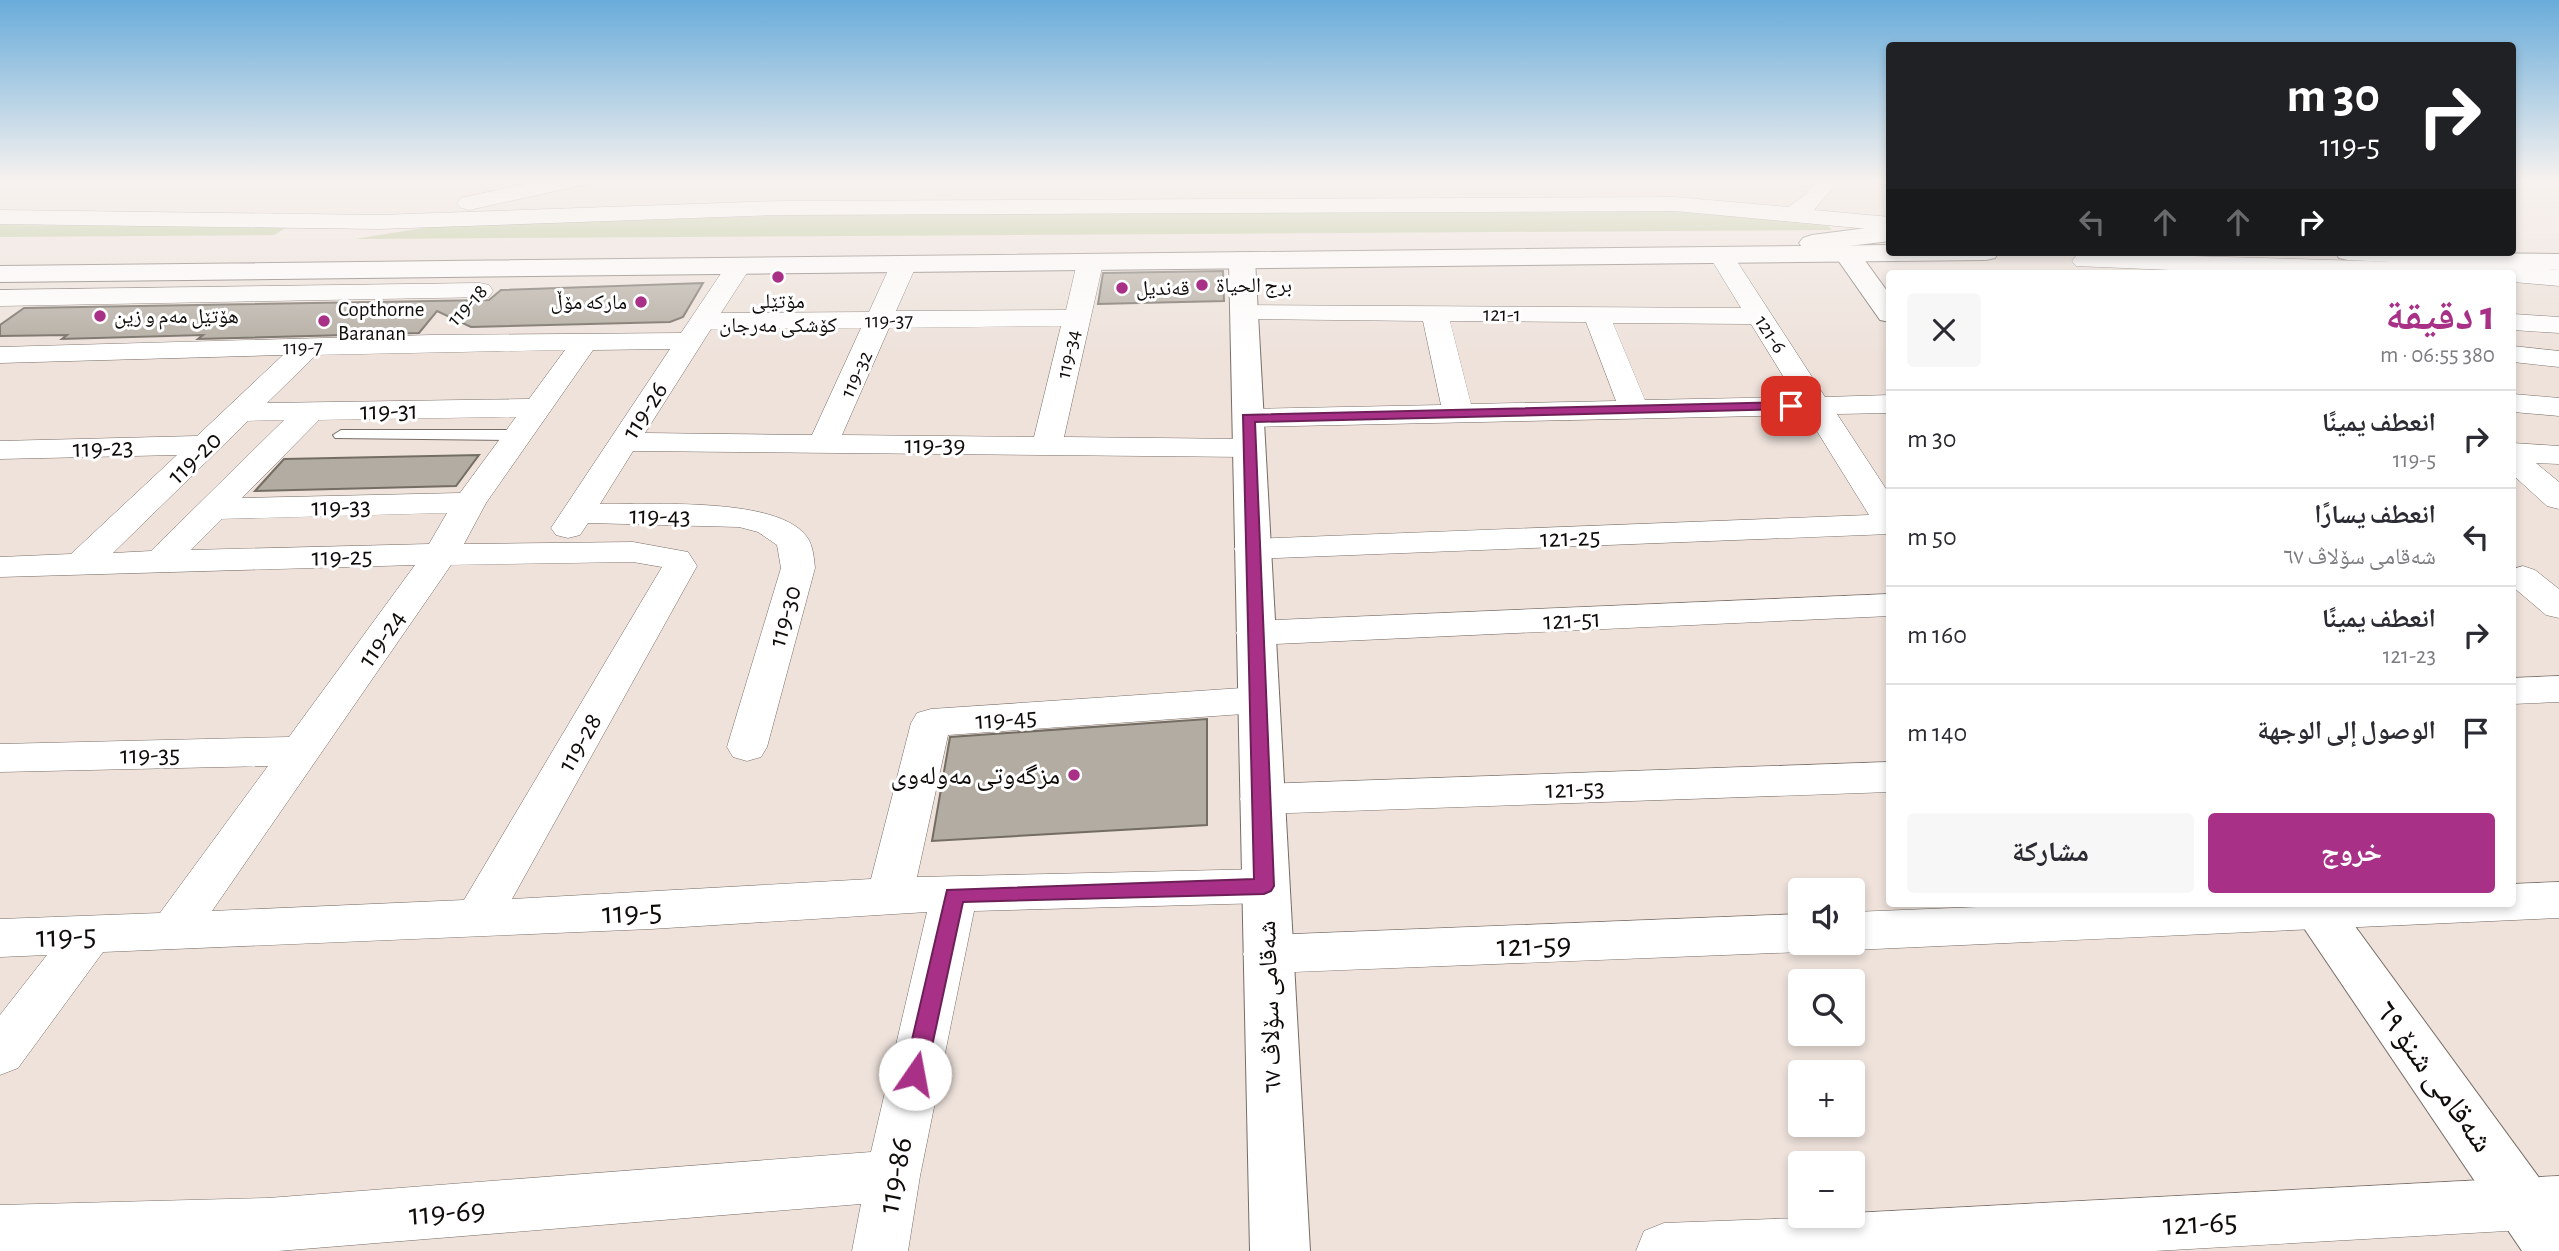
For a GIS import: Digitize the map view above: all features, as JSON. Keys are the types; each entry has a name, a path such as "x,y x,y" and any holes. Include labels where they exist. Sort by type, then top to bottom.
{"main road":[{"path":"1812,243 1856,237"},
{"path":"0,250 1394,241 1886,243"},
{"path":"2516,242 2559,249"},
{"path":"2516,247 2559,249"},
{"path":"1846,253 1886,308"},
{"path":"0,274 502,266 903,265 1886,253"},
{"path":"2432,256 2559,262"},
{"name":"شەقامی سۆلاڤ ٦٧","path":"1242,260 1254,633 1280,1251"},
{"name":"شەقامی شنۆ ٦٩","path":"2315,908 2543,1203 2557,1251"}],"street":[{"name":"121-6","path":"1720,254 1886,517"},
{"path":"2087,262 2373,270"},
{"name":"119-34","path":"1047,445 1090,263"},
{"name":"119-26","path":"549,554 580,513 738,265"},
{"name":"119-32","path":"823,443 881,320 903,265"},
{"name":"119-18","path":"431,343 502,266"},
{"path":"168,350 266,271"},
{"path":"2516,274 2559,278"},
{"path":"0,298 480,291"},
{"name":"121-1","path":"1244,311 1760,316"},
{"path":"1435,313 1458,414"},
{"path":"1597,314 1634,410"},
{"name":"119-37","path":"696,331 881,320 1077,318"},
{"path":"2522,322 2559,325"},
{"path":"2522,322 2559,351"},
{"name":"119-7","path":"0,355 431,343 585,342 696,331"},
{"name":"119-24","path":"173,931 440,555 470,503 585,342"},
{"name":"119-20","path":"80,565 307,348"},
{"path":"2516,354 2559,359"},
{"path":"2516,403 2559,407"},
{"name":"119-39","path":"624,442 1047,445 1247,433 1458,414 1886,404"},
{"path":"160,562 311,411"},
{"name":"119-31","path":"240,412 311,411 529,422"},
{"name":"119-23","path":"0,450 206,445"},
{"path":"2516,452 2559,455"},
{"path":"2516,461 2559,499"},
{"name":"119-33","path":"212,509 470,503"},
{"name":"119-43","path":"580,513 740,517"},
{"name":"119-30","path":"740,517 770,525 793,541 798,568 747,747"},
{"name":"121-25","path":"1251,549 1886,523"},
{"name":"119-25","path":"0,567 549,554 663,554 676,559 680,566"},
{"name":"119-28","path":"478,918 680,566"},
{"path":"2518,577 2559,576"},
{"path":"2518,577 2559,607"},
{"name":"121-51","path":"1254,633 1886,605"},
{"path":"2516,691 2559,690"},
{"name":"119-45","path":"890,895 931,723 1257,700"},
{"name":"119-35","path":"0,758 300,751"},
{"name":"121-53","path":"1261,799 1886,777"},
{"name":"119-5","path":"0,938 478,918 890,895 1264,886"},
{"name":"119-86","path":"880,1251 893,1176 954,895"},
{"path":"2516,902 2559,900"},
{"path":"1865,930 2352,907"},
{"path":"0,1053 90,934"},
{"name":"121-59","path":"1267,954 1788,934"},
{"name":"119-69","path":"0,1232 261,1238 893,1176"},
{"name":"121-65","path":"1664,1251 2543,1203"}],"lane":[{"path":"341,435 529,422"}],"green space":[{"path":"365,237 621,237 355,239"}],"building":[{"path":"1223,271 1224,301 1098,304 1103,273"},
{"path":"703,283 683,317 670,322 471,327 437,311 419,333 198,339 203,335 62,339 67,335 0,336 0,325 24,308 489,300 501,290"},
{"path":"479,455 456,486 255,491 284,459"},
{"path":"1207,719 1207,825 932,841 950,737"}],"place":[{"name":"مۆتێلی کۆشکی مەرجان","path":"778,277"},
{"name":"برج الحياة","path":"1202,285"},
{"name":"قەندیل","path":"1122,288"},
{"name":"مارکە مۆڵ","path":"641,302"},
{"name":"هۆتێل مەم و زین","path":"100,316"},
{"name":"Copthorne Baranan","path":"324,321"},
{"name":"مزگەوتی مەولەوی","path":"1074,775"}],"route":[{"path":"915,1074 954,895 1264,886 1248,418 1791,406"}]}
